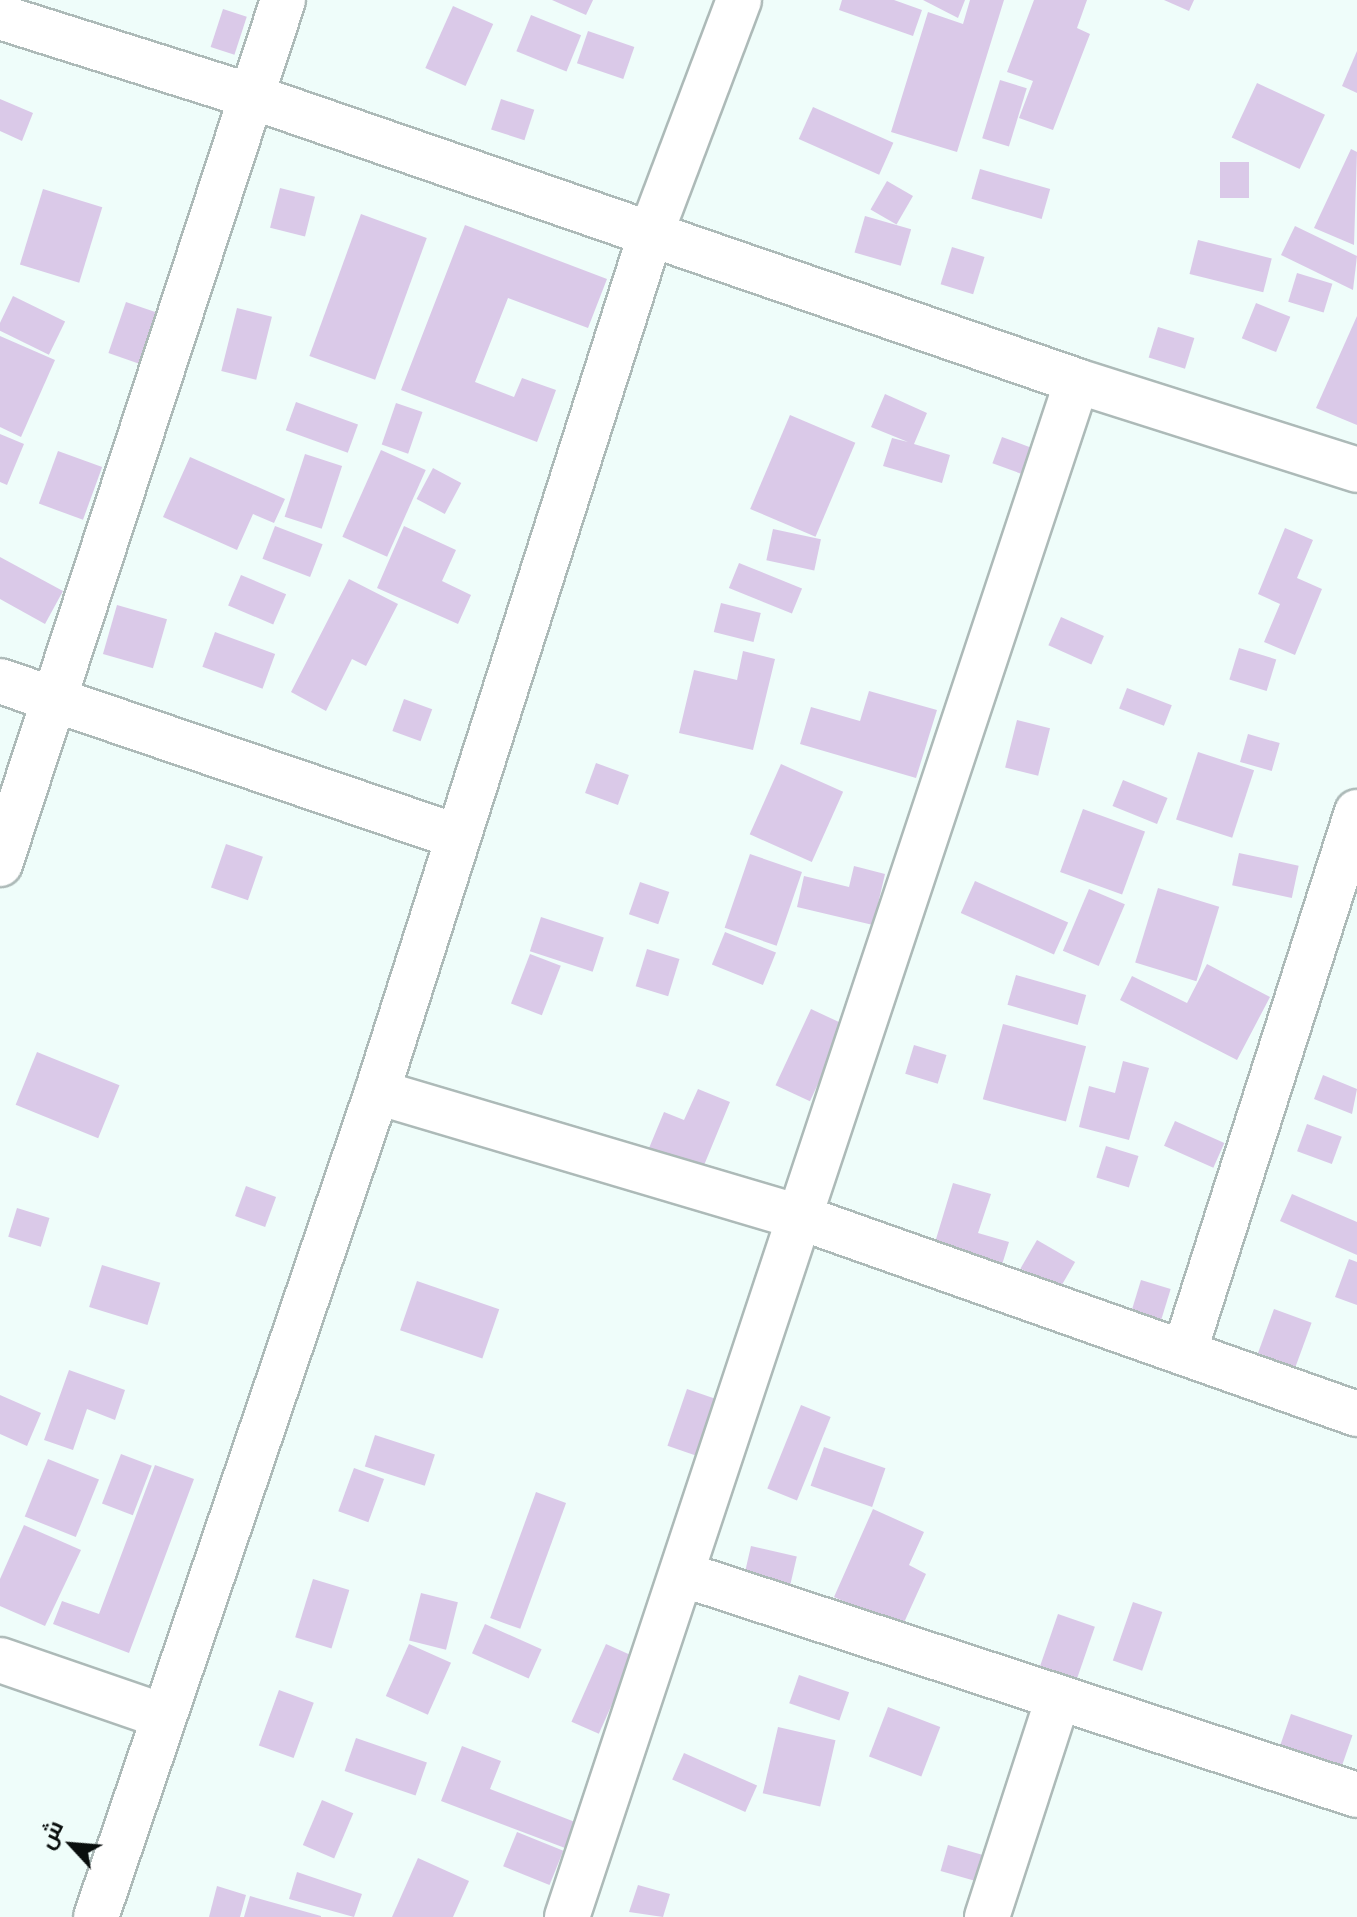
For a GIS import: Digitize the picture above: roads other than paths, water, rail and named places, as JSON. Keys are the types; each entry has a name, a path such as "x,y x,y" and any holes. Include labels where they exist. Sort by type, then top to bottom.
{"street":[{"path":"0,864 57,700 283,0"},
{"path":"96,1917 377,1092 455,836 651,233 739,0"},
{"path":"0,17 250,96 1077,381 1357,470"},
{"path":"567,1917 802,1218 1077,381"},
{"path":"0,681 455,836"},
{"path":"1184,1353 1357,812"},
{"path":"377,1092 802,1218 1357,1414"},
{"path":"682,1574 1357,1795"},
{"path":"0,1660 163,1716"},
{"path":"987,1917 1058,1698"}]}
